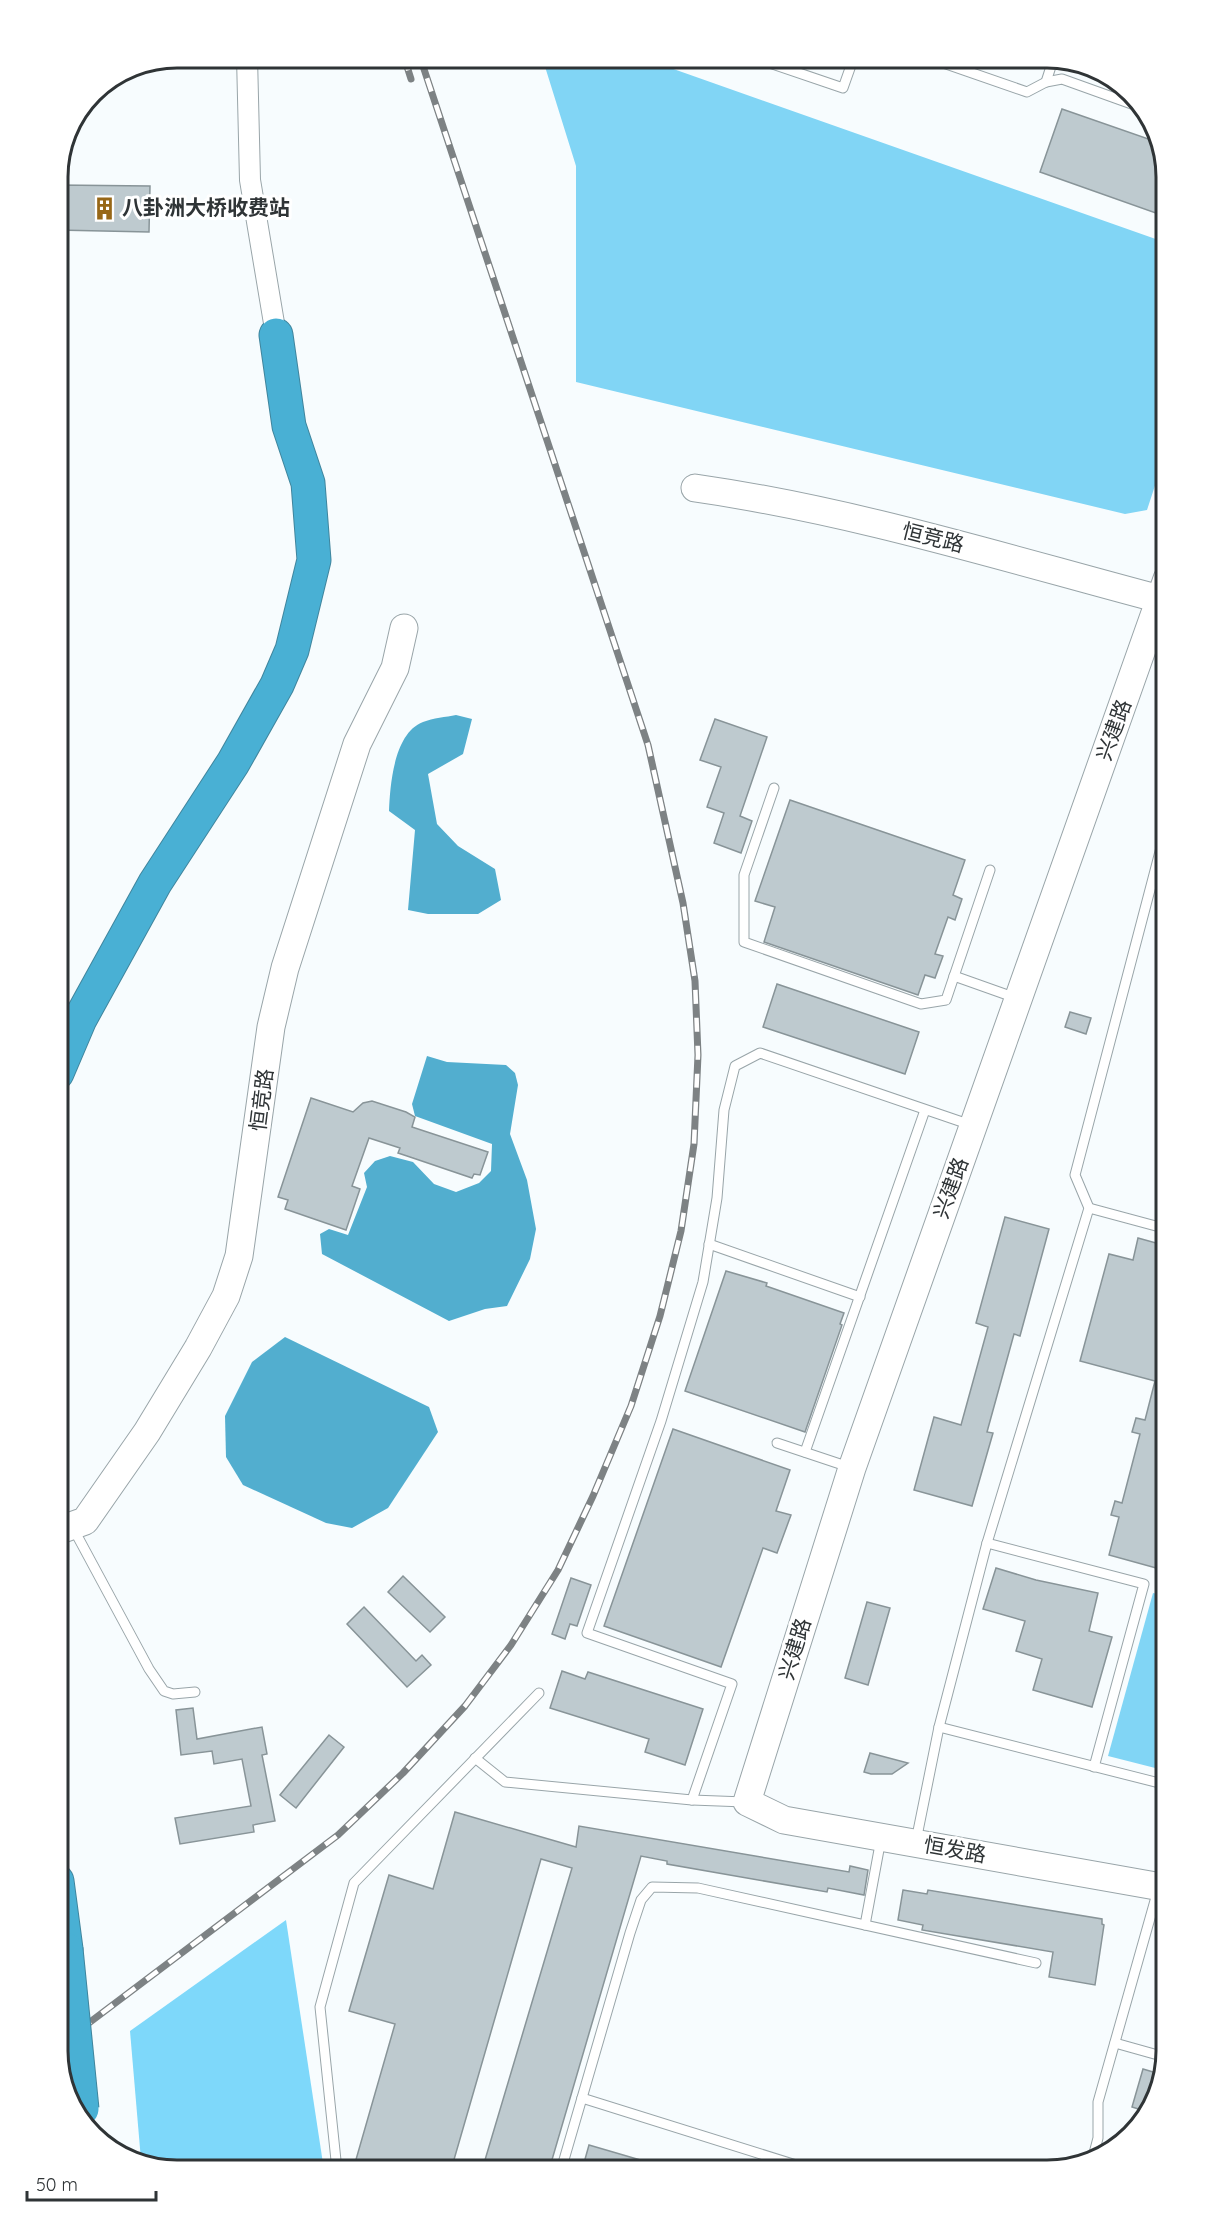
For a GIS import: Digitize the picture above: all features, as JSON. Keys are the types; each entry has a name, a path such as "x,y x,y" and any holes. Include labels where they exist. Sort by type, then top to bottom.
{"highway":[{"path":"68,1047 80,1019 155,883 233,763 277,685 292,650 314,560 308,483 289,426 276,334"},
{"path":"68,2007 77,2095"}],"street":[{"path":"247,68 250,180 276,334"},
{"name":"恒竞路","path":"695,488 780,500 1156,591"},
{"name":"兴建路","path":"747,1802 852,1468 1156,618"},
{"name":"恒竞路","path":"68,1528 86,1521 147,1432 226,1296 239,1256 271,1027 285,968 357,744 395,668 404,628"},
{"name":"恒发路","path":"747,1802 784,1820 1156,1886"}],"lane":[{"path":"784,68 843,88 850,68"},
{"path":"958,68 1027,92 1046,82 1062,79 1128,103"},
{"path":"1046,82 1050,68"},
{"path":"774,788 744,875 744,942 921,1004 946,1000 990,870"},
{"path":"916,1843 939,1727 987,1543 1089,1208 1075,1175 1156,867"},
{"path":"954,976 1018,999"},
{"path":"692,1800 732,1684 587,1633 661,1421 703,1282 717,1198 724,1110 735,1066 760,1053 973,1126"},
{"path":"805,1452 925,1110"},
{"path":"1089,1208 1156,1226"},
{"path":"710,1244 860,1297"},
{"path":"777,1443 852,1468"},
{"path":"68,1536 148,1669 164,1690 173,1694 195,1692"},
{"path":"987,1543 1144,1584 1094,1767"},
{"path":"336,2159 320,2007 354,1883 538,1693"},
{"path":"939,1727 1156,1782"},
{"path":"476,1758 505,1782 692,1800 747,1802"},
{"path":"866,1925 881,1837"},
{"path":"564,2159 630,1933 641,1900 652,1887 698,1888 1036,1963"},
{"path":"1095,2148 1098,2138 1098,2102 1156,1910"},
{"path":"1115,2043 1156,2054"},
{"path":"582,2098 780,2160"}],"shaded area":[{"path":"545,68 671,68 1156,239 1156,483 1147,510 1125,514 576,382 576,166"},
{"path":"456,715 472,719 463,754 428,774 437,824 458,846 495,869 501,900 478,914 428,914 408,910 415,830 389,811 391,788 395,761 406,737 413,728 423,722"},
{"path":"427,1056 447,1062 506,1065 515,1073 518,1085 510,1134 527,1180 536,1229 530,1259 507,1306 485,1309 449,1321 322,1254 320,1234 329,1229 348,1235 367,1187 364,1173 375,1161 390,1156 413,1162 434,1184 456,1192 479,1183 491,1171 492,1144 415,1116 412,1104"},
{"path":"285,1337 429,1407 438,1432 388,1508 352,1528 326,1523 243,1485 226,1457 225,1416 252,1362"},
{"path":"1153,1593 1156,1594 1156,1768 1108,1756"},
{"path":"286,1920 322,2159 169,2159 140,2154 130,2031"}],"building":[{"path":"1062,109 1150,139 1156,169 1156,213 1040,172"},
{"name":"八卦洲大桥收费站","path":"68,185 150,186 149,232 68,230"},
{"path":"715,719 767,737 740,816 752,821 741,853 714,843 724,813 707,807 721,767 700,760"},
{"path":"790,800 965,860 953,895 962,899 955,920 948,917 935,954 943,956 935,978 925,975 918,995 764,942 775,907 755,901"},
{"path":"777,984 919,1032 905,1074 763,1027"},
{"path":"1070,1012 1091,1018 1086,1034 1065,1027"},
{"path":"311,1098 353,1112 363,1103 372,1101 406,1112 415,1117 412,1127 488,1152 480,1175 474,1174 472,1178 398,1153 400,1148 369,1138 352,1186 360,1189 346,1230 285,1209 288,1200 278,1197"},
{"path":"1005,1217 1049,1229 1020,1336 1014,1334 987,1432 993,1433 972,1506 914,1490 934,1417 961,1425 988,1327 976,1323"},
{"path":"1138,1238 1156,1243 1156,1568 1109,1555 1119,1517 1111,1515 1115,1501 1122,1503 1140,1434 1132,1432 1136,1418 1145,1420 1155,1381 1080,1361 1109,1254 1133,1260"},
{"path":"726,1271 767,1283 766,1286 844,1313 840,1324 842,1325 805,1432 685,1391"},
{"path":"673,1429 790,1470 776,1511 791,1515 777,1553 763,1548 721,1667 604,1626"},
{"path":"996,1568 1036,1580 1098,1593 1089,1631 1112,1637 1092,1707 1033,1690 1042,1659 1016,1651 1025,1621 983,1609"},
{"path":"403,1576 445,1617 430,1632 388,1592"},
{"path":"571,1578 591,1585 577,1626 570,1624 565,1639 552,1634"},
{"path":"867,1602 890,1608 868,1685 845,1678"},
{"path":"364,1607 416,1661 422,1655 431,1665 407,1687 347,1624"},
{"path":"562,1671 585,1679 588,1672 703,1709 685,1765 645,1752 649,1739 550,1708"},
{"path":"193,1708 197,1739 262,1727 267,1754 262,1755 275,1821 253,1825 254,1832 180,1844 175,1818 251,1806 242,1759 214,1764 212,1751 181,1755 176,1710"},
{"path":"329,1735 344,1747 296,1808 280,1795"},
{"path":"870,1753 908,1763 892,1774 871,1774 864,1772"},
{"path":"455,1812 576,1847 579,1826 849,1872 850,1866 868,1870 864,1895 828,1888 827,1892 667,1864 667,1861 641,1856 552,2159 485,2159 572,1868 541,1859 454,2159 356,2159 395,2024 349,2011 389,1875 433,1889"},
{"path":"903,1890 927,1894 928,1890 1102,1919 1104,1925 1095,1985 1049,1977 1053,1952 922,1930 923,1925 898,1920"},
{"path":"1143,2069 1154,2072 1139,2109 1132,2107"},
{"path":"589,2145 639,2160 585,2159"}],"railway":[{"path":"408,68 411,79"},
{"path":"68,2039 338,1835 403,1773 465,1706 511,1645 558,1570 593,1496 631,1406 660,1316 681,1231 694,1144 698,1055 695,981 683,903 648,745 424,68"}],"place":[{"name":"八卦洲大桥收费站","path":"104,208"}]}
